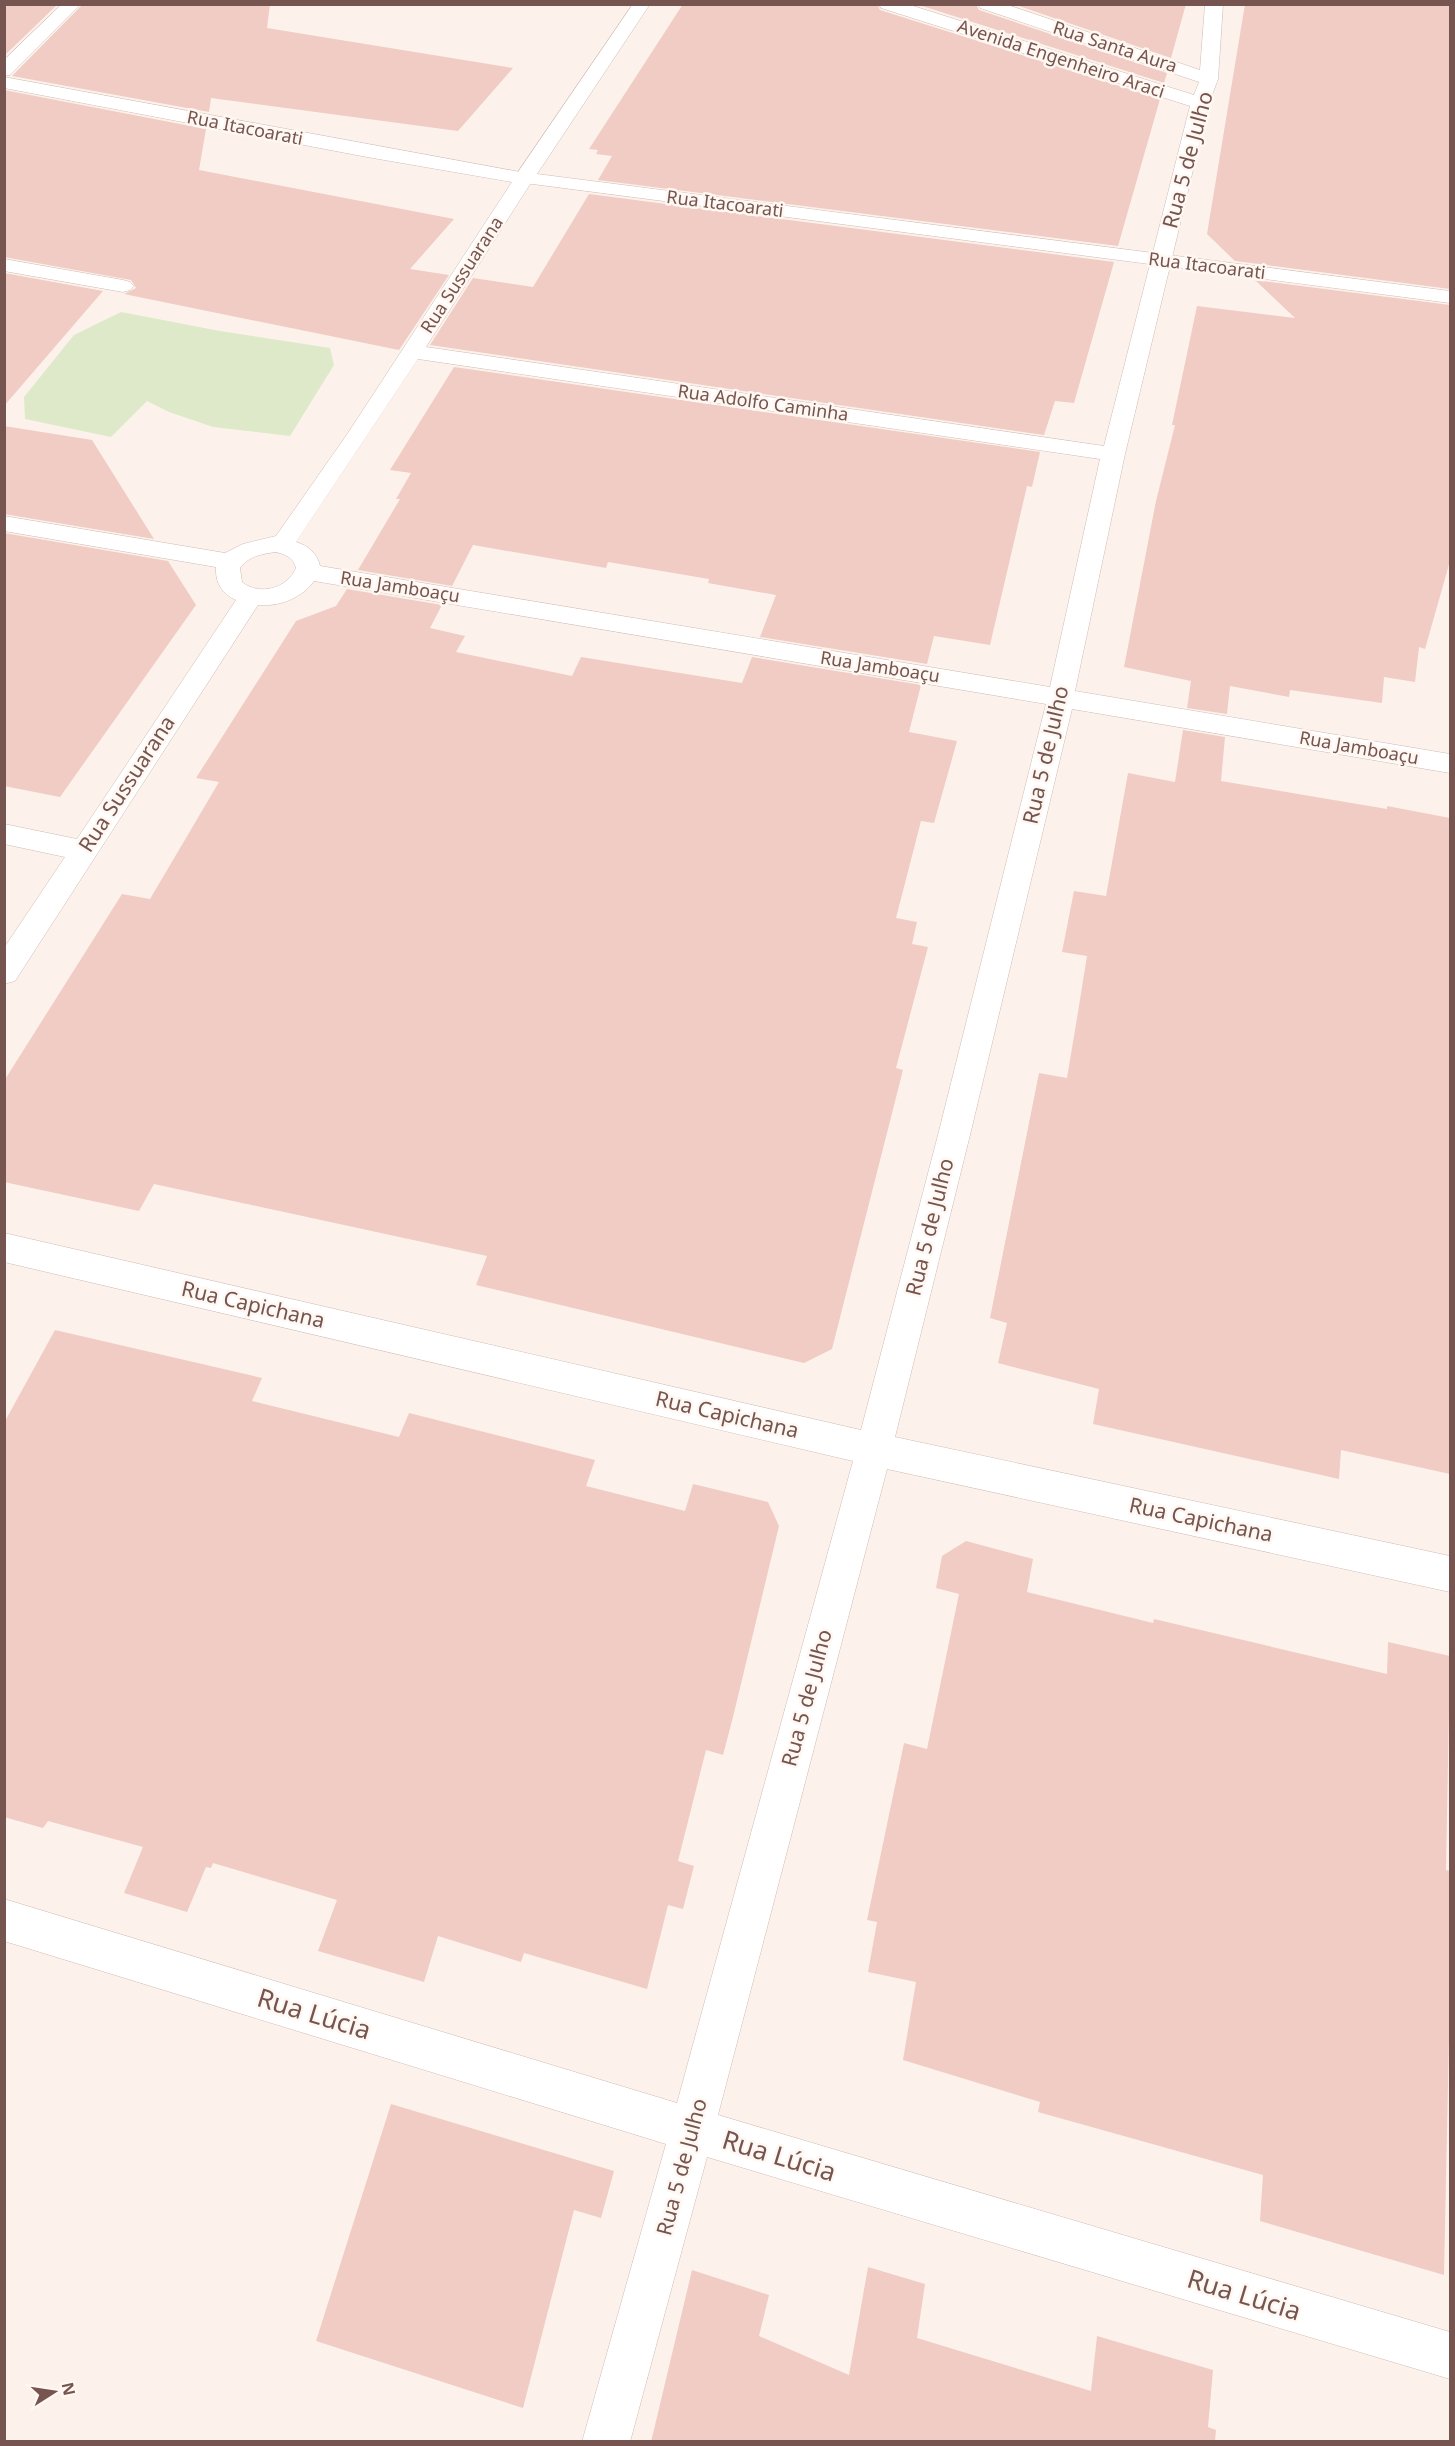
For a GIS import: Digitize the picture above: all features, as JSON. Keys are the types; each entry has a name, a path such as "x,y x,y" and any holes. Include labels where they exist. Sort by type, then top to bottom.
{"street":[{"path":"4,71 73,4"},
{"name":"Rua Sussuarana","path":"282,545 359,434 524,178 642,4"},
{"name":"Avenida Engenheiro Araci","path":"887,4 1205,91"},
{"name":"Rua Santa Aura","path":"986,4 1205,91"},
{"name":"Rua 5 de Julho","path":"606,2442 693,2130 927,1243 1061,698 1067,661 1113,454 1205,91 1214,4"},
{"name":"Rua Itacoarati","path":"4,82 367,151 524,178 1450,297"},
{"path":"4,265 123,286"},
{"name":"Rua Adolfo Caminha","path":"412,352 1113,454"},
{"path":"4,523 143,549 231,562"},
{"path":"282,545 306,556 309,564 308,572 296,587 286,592 251,597 234,589 228,583 226,569 237,556 254,547 282,545"},
{"name":"Rua Jamboaçu","path":"308,572 1450,763"},
{"name":"Rua Sussuarana","path":"4,973 251,597"},
{"path":"4,834 83,851"},
{"name":"Rua Capichana","path":"4,1247 873,1449 1450,1574"},
{"name":"Rua Lúcia","path":"4,1920 693,2130 1450,2356"}],"green space":[{"path":"121,312 220,331 330,348 334,365 290,436 213,427 169,412 147,401 111,437 25,419 24,397 74,335"}],"building":[{"path":"4,4 58,4 4,56"},
{"path":"83,4 270,4 267,28 513,68 458,131 211,98 209,112 12,76"},
{"path":"683,4 877,4 880,10 1160,99 1118,246 598,180 612,156 596,154 598,150 589,149"},
{"path":"916,4 976,4 979,10 1167,73 1164,83"},
{"path":"1013,4 1186,4 1171,58"},
{"path":"1245,4 1450,4 1450,289 1235,261 1207,234"},
{"path":"4,90 206,129 199,170 454,219 410,269 449,275 399,350 124,294 136,288 131,280 4,257"},
{"path":"589,194 1114,262 1074,403 1055,401 1044,435 430,345 473,278 533,287"},
{"path":"4,273 103,291 4,406"},
{"path":"1255,280 1450,305 1450,561 1425,649 1419,647 1415,682 1384,677 1382,703 1290,690 1289,697 1230,686 1227,714 1187,708 1191,681 1124,667 1156,501 1175,425 1172,425 1197,306 1295,318"},
{"path":"454,367 1040,452 1032,487 1027,486 990,645 934,636 927,664 760,637 776,595 708,583 709,579 608,562 606,568 473,545 452,586 358,570 400,499 396,499 411,473 390,470"},
{"path":"4,426 92,440 154,539 4,514"},
{"path":"4,533 168,561 196,605 60,797 4,786"},
{"path":"347,589 442,605 430,628 465,636 456,652 572,676 581,657 742,683 752,657 921,685 909,732 957,741 934,823 921,821 896,918 917,922 912,944 928,947 896,1068 903,1070 832,1349 804,1363 476,1285 487,1256 154,1184 139,1211 4,1182 4,1081 122,894 150,899 219,782 196,778 296,621 336,606"},
{"path":"1183,730 1225,737 1221,781 1450,818 1450,1474 1341,1450 1339,1479 1093,1424 1099,1389 998,1363 1007,1323 990,1318 1039,1073 1067,1078 1078,1012 1087,956 1062,952 1074,891 1106,896 1128,773 1175,782"},
{"path":"55,1330 262,1378 252,1401 399,1437 409,1413 595,1460 586,1486 685,1511 693,1484 768,1502 779,1526 733,1717 723,1755 706,1750 678,1861 694,1866 683,1909 668,1905 647,1989 524,1953 521,1962 438,1936 424,1982 318,1951 337,1900 213,1863 211,1868 206,1867 187,1912 124,1893 143,1847 48,1821 43,1828 4,1817 4,1423"},
{"path":"966,1541 1033,1559 1027,1592 1153,1623 1154,1619 1387,1674 1388,1642 1450,1656 1446,1870 1450,1871 1450,1991 1444,2275 1260,2221 1263,2175 1038,2112 1040,2102 903,2060 916,1982 868,1972 877,1922 867,1920 904,1743 927,1749 959,1594 936,1588 942,1556"},
{"path":"391,2104 614,2171 601,2218 574,2210 523,2408 316,2341"},
{"path":"868,2267 925,2284 917,2338 1091,2391 1097,2336 1213,2370 1208,2427 1216,2430 1215,2442 651,2442 692,2270 769,2295 759,2336 849,2375"}]}
